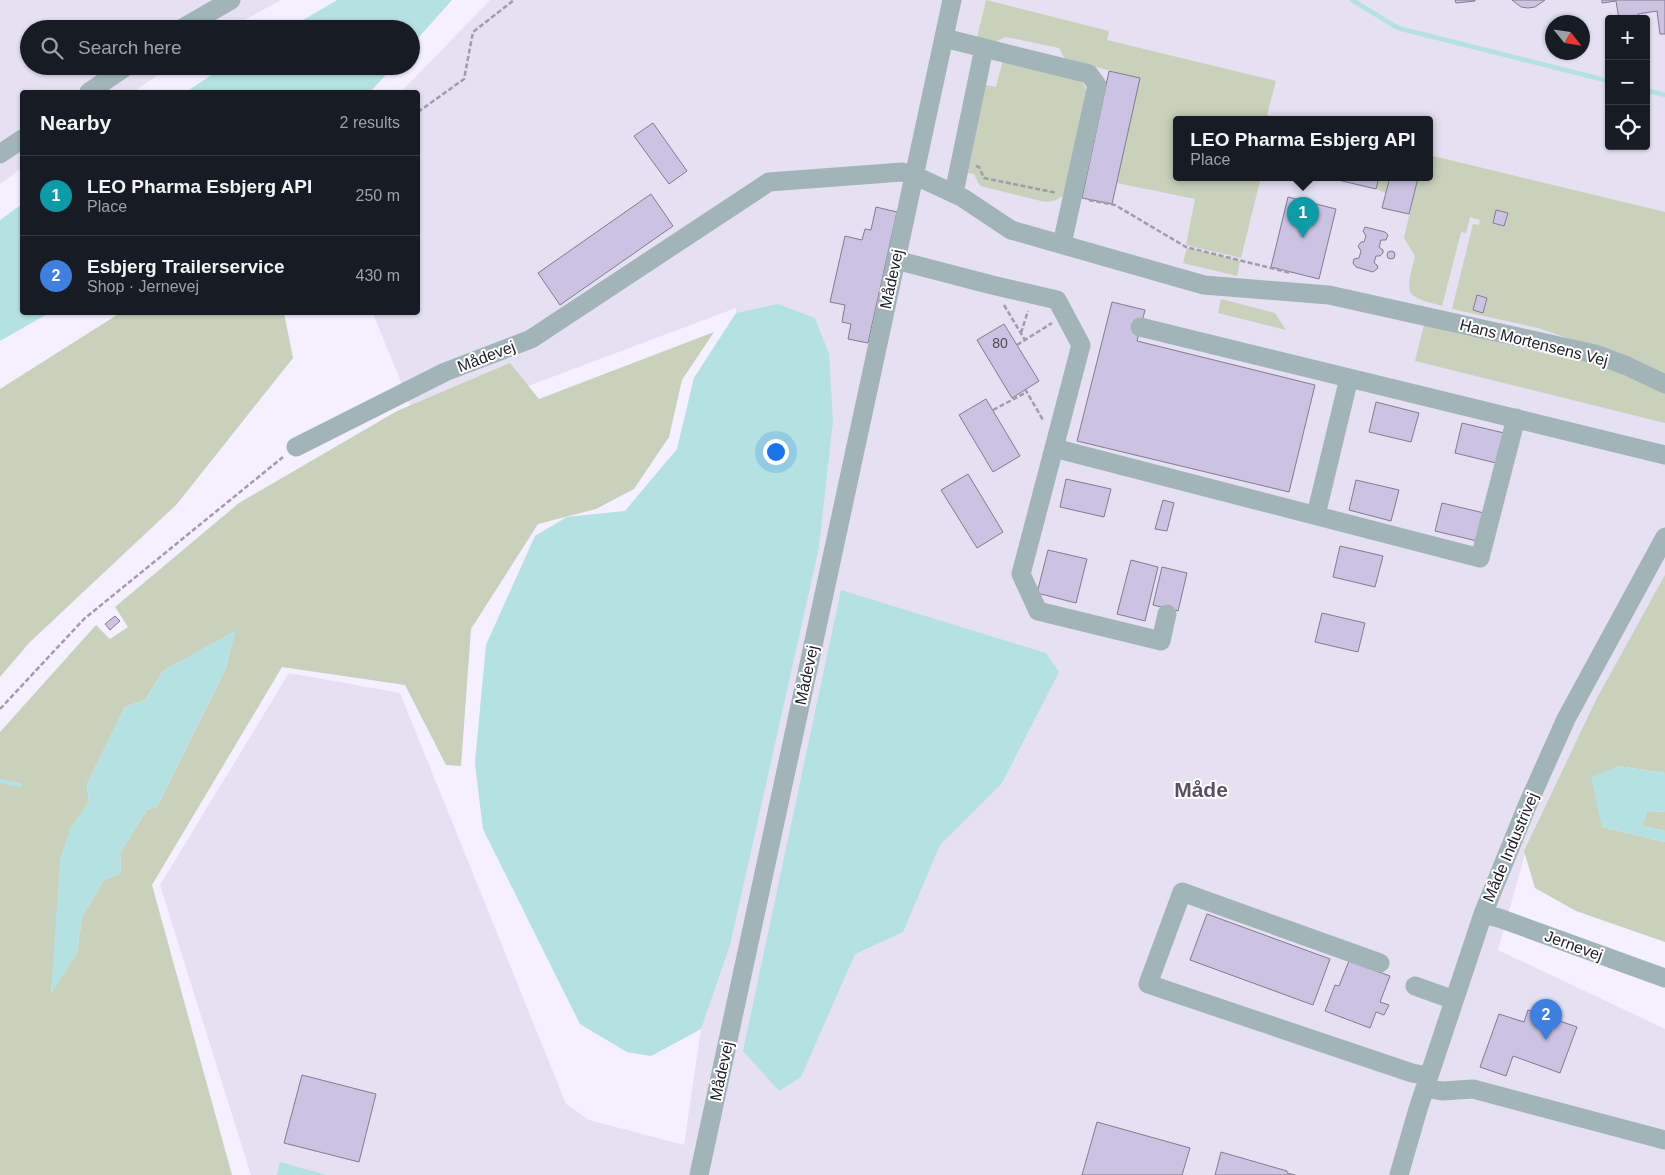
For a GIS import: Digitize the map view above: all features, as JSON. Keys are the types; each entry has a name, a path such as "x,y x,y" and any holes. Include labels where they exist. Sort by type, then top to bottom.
{"street":[{"path":"197,20 231,0"},
{"name":"Mådevej","path":"699,1175 952,0"},
{"path":"944,38 1089,74 1097,86 1062,244"},
{"path":"954,193 984,48"},
{"path":"92,90 114,75"},
{"path":"0,154 20,140"},
{"name":"Mådevej","path":"296,447 445,372 531,339 768,182 902,172 914,175"},
{"name":"Hans Mortensens Vej","path":"914,175 963,198 1011,230 1204,285 1329,295 1595,354 1627,366 1665,384"},
{"path":"896,260 1057,300 1081,345 1021,574 1038,611 1161,641 1167,614"},
{"path":"1140,327 1665,455"},
{"path":"1316,515 1350,378"},
{"path":"1055,444 1480,558 1516,418"},
{"name":"Måde Industrivej","path":"1398,1175 1483,914 1527,806 1566,719 1665,537"},
{"path":"1380,963 1182,892 1148,984 1412,1073 1442,1091 1473,1089 1665,1140"},
{"name":"Jernevej","path":"1483,914 1508,921 1665,978"},
{"path":"1415,986 1454,1000"}],"path":[{"path":"420,111 464,79 473,32 514,0"},
{"path":"970,165 979,167 984,178 1115,206 1186,247 1291,272"},
{"path":"992,285 1025,340"},
{"path":"1021,333 1032,295"},
{"path":"1017,345 1065,315"},
{"path":"993,410 1026,391 1055,444"},
{"path":"0,709 84,619 296,447"}],"shaded area":[{"path":"0,0 281,0 244,20 20,20 20,75 158,75 136,90 20,90 20,169 0,184"},
{"path":"337,0 452,0 420,36 420,20 303,20"},
{"path":"490,0 1665,0 1665,580 1527,847 1498,950 1665,1029 1665,1175 251,1175 160,885 289,673 400,693 566,1104 589,1120 684,1145 701,1029 651,1056 627,1052 580,1024 483,829 475,763 486,645 535,536 567,517 625,511 677,449 694,378 736,314 736,308 419,427 374,315 420,315 420,90 403,90 417,75 420,75 420,72"},
{"path":"986,0 1109,31 1107,40 1276,81 1267,115 1272,116 1173,116 1173,181 1260,181 1241,258 1186,245 1195,199 1117,183 1139,78 1065,59 1059,48 1006,37 995,42 977,38"},
{"path":"1003,60 1078,79 1083,83 1088,95 1067,192 1055,200 1049,202 1041,201 980,186 974,174 968,173 986,85 996,87"},
{"path":"212,75 386,75 372,90 189,90"},
{"path":"1433,156 1665,212 1665,376 1597,348 1538,328 1452,309 1473,224 1479,225 1480,220 1470,217 1466,233 1461,232 1442,306 1420,299 1410,292 1409,286 1415,256 1404,238 1417,181 1433,181"},
{"path":"1378,181 1389,181 1386,193 1376,189"},
{"path":"20,205 20,315 46,315 0,341 0,220"},
{"path":"1187,248 1240,261 1237,276 1183,263"},
{"path":"1221,299 1275,313 1286,330 1218,313"},
{"path":"778,304 815,318 829,354 833,421 819,547 730,945 701,1029 651,1056 627,1052 580,1024 483,829 475,763 486,645 535,536 567,517 625,511 677,449 694,378 736,313"},
{"path":"117,315 284,315 293,358 177,504 29,643 0,677 0,389"},
{"path":"1424,325 1568,359 1590,361 1665,391 1665,423 1415,361"},
{"path":"714,332 682,380 669,437 634,489 596,509 538,524 471,629 461,766 446,765 405,685 282,667 152,885 232,1175 0,1175 0,732 96,625 110,639 128,627 115,607 239,503 397,411 510,363 539,399","holes":["235,631 226,668 157,807 147,810 120,853 121,873 104,880 82,917 77,953 51,993 70,829 89,802 87,784 125,707 145,700 163,671"]},
{"path":"1665,575 1665,773 1618,766 1602,827 1665,842 1665,942 1576,911 1535,888 1524,851 1596,700"},
{"path":"841,590 1046,653 1059,672 1002,783 940,845 903,932 855,954 801,1077 779,1091 743,1051"},
{"path":"236,630 226,668 157,807 147,810 120,853 121,873 104,880 82,917 77,953 51,994 60,859 70,829 89,802 87,784 125,707 145,700 163,671"},
{"path":"1618,766 1665,773 1665,812 1647,811 1642,826 1665,831 1665,842 1602,827 1591,777"},
{"path":"1647,811 1665,812 1665,831 1642,826"},
{"path":"280,1162 326,1175 277,1175"}],"building":[{"path":"1455,0 1475,0 1475,1 1456,3"},
{"path":"1512,0 1545,0 1535,7 1528,8 1521,7"},
{"path":"1602,0 1665,0 1665,34 1660,34 1657,11 1638,15 1618,15 1616,1 1602,3"},
{"path":"1109,71 1140,78 1112,204 1082,198"},
{"path":"653,123 687,171 669,184 634,136"},
{"path":"1342,181 1378,181 1376,189"},
{"path":"1389,181 1417,181 1409,214 1382,208"},
{"path":"651,194 673,226 560,305 538,273"},
{"path":"1288,197 1336,209 1319,279 1271,267"},
{"path":"876,207 897,212 868,343 848,339 851,324 842,322 845,305 830,302 845,236 862,240 865,229 871,230"},
{"path":"1496,210 1508,213 1504,226 1493,223"},
{"path":"1365,227 1385,232 1388,235 1386,240 1381,240 1379,247 1383,250 1383,253 1380,256 1376,256 1374,263 1378,268 1373,272 1356,267 1353,263 1354,259 1359,258 1361,251 1358,246 1361,242 1364,242 1366,236 1363,231"},
{"path":"1391,251 1395,255 1391,259 1387,255"},
{"path":"1477,295 1487,298 1483,313 1473,310"},
{"path":"1112,302 1145,310 1137,341 1315,385 1289,492 1077,441"},
{"path":"1004,324 1039,381 1012,398 977,340"},
{"path":"986,399 1020,456 993,472 959,415"},
{"path":"1376,402 1419,413 1411,442 1369,432"},
{"path":"1462,423 1504,433 1496,463 1455,453"},
{"path":"968,474 1003,532 977,548 941,490"},
{"path":"1066,479 1111,489 1104,517 1060,507"},
{"path":"1356,480 1399,490 1391,521 1349,510"},
{"path":"1163,500 1174,503 1167,531 1155,529"},
{"path":"1442,503 1484,513 1477,541 1435,531"},
{"path":"1340,546 1383,556 1375,587 1333,577"},
{"path":"1048,550 1087,559 1076,603 1037,593"},
{"path":"1131,560 1158,567 1145,621 1117,614"},
{"path":"1162,567 1187,573 1178,611 1153,605"},
{"path":"1322,613 1365,623 1358,652 1315,642"},
{"path":"115,616 120,621 110,630 105,624"},
{"path":"1207,914 1330,959 1313,1005 1190,960"},
{"path":"1349,961 1390,976 1380,1002 1389,1005 1384,1015 1376,1012 1370,1028 1325,1011 1335,985 1339,986"},
{"path":"1528,1010 1577,1027 1560,1073 1513,1056 1506,1076 1480,1067 1499,1014 1524,1022"},
{"path":"302,1075 376,1094 359,1162 284,1143"},
{"path":"1097,1122 1190,1148 1182,1175 1082,1175"},
{"path":"1221,1152 1287,1171 1287,1173 1295,1175 1215,1175"}],"waterway":[{"path":"1352,0 1398,28 1605,80"},
{"path":"1650,91 1665,95"},
{"path":"0,781 20,785"}],"place":[{"name":"LEO Pharma Esbjerg API","path":"1303,238"},
{"name":"Esbjerg Trailerservice","path":"1546,1040"}],"district":[{"name":"Måde","path":"1201,790"}]}
